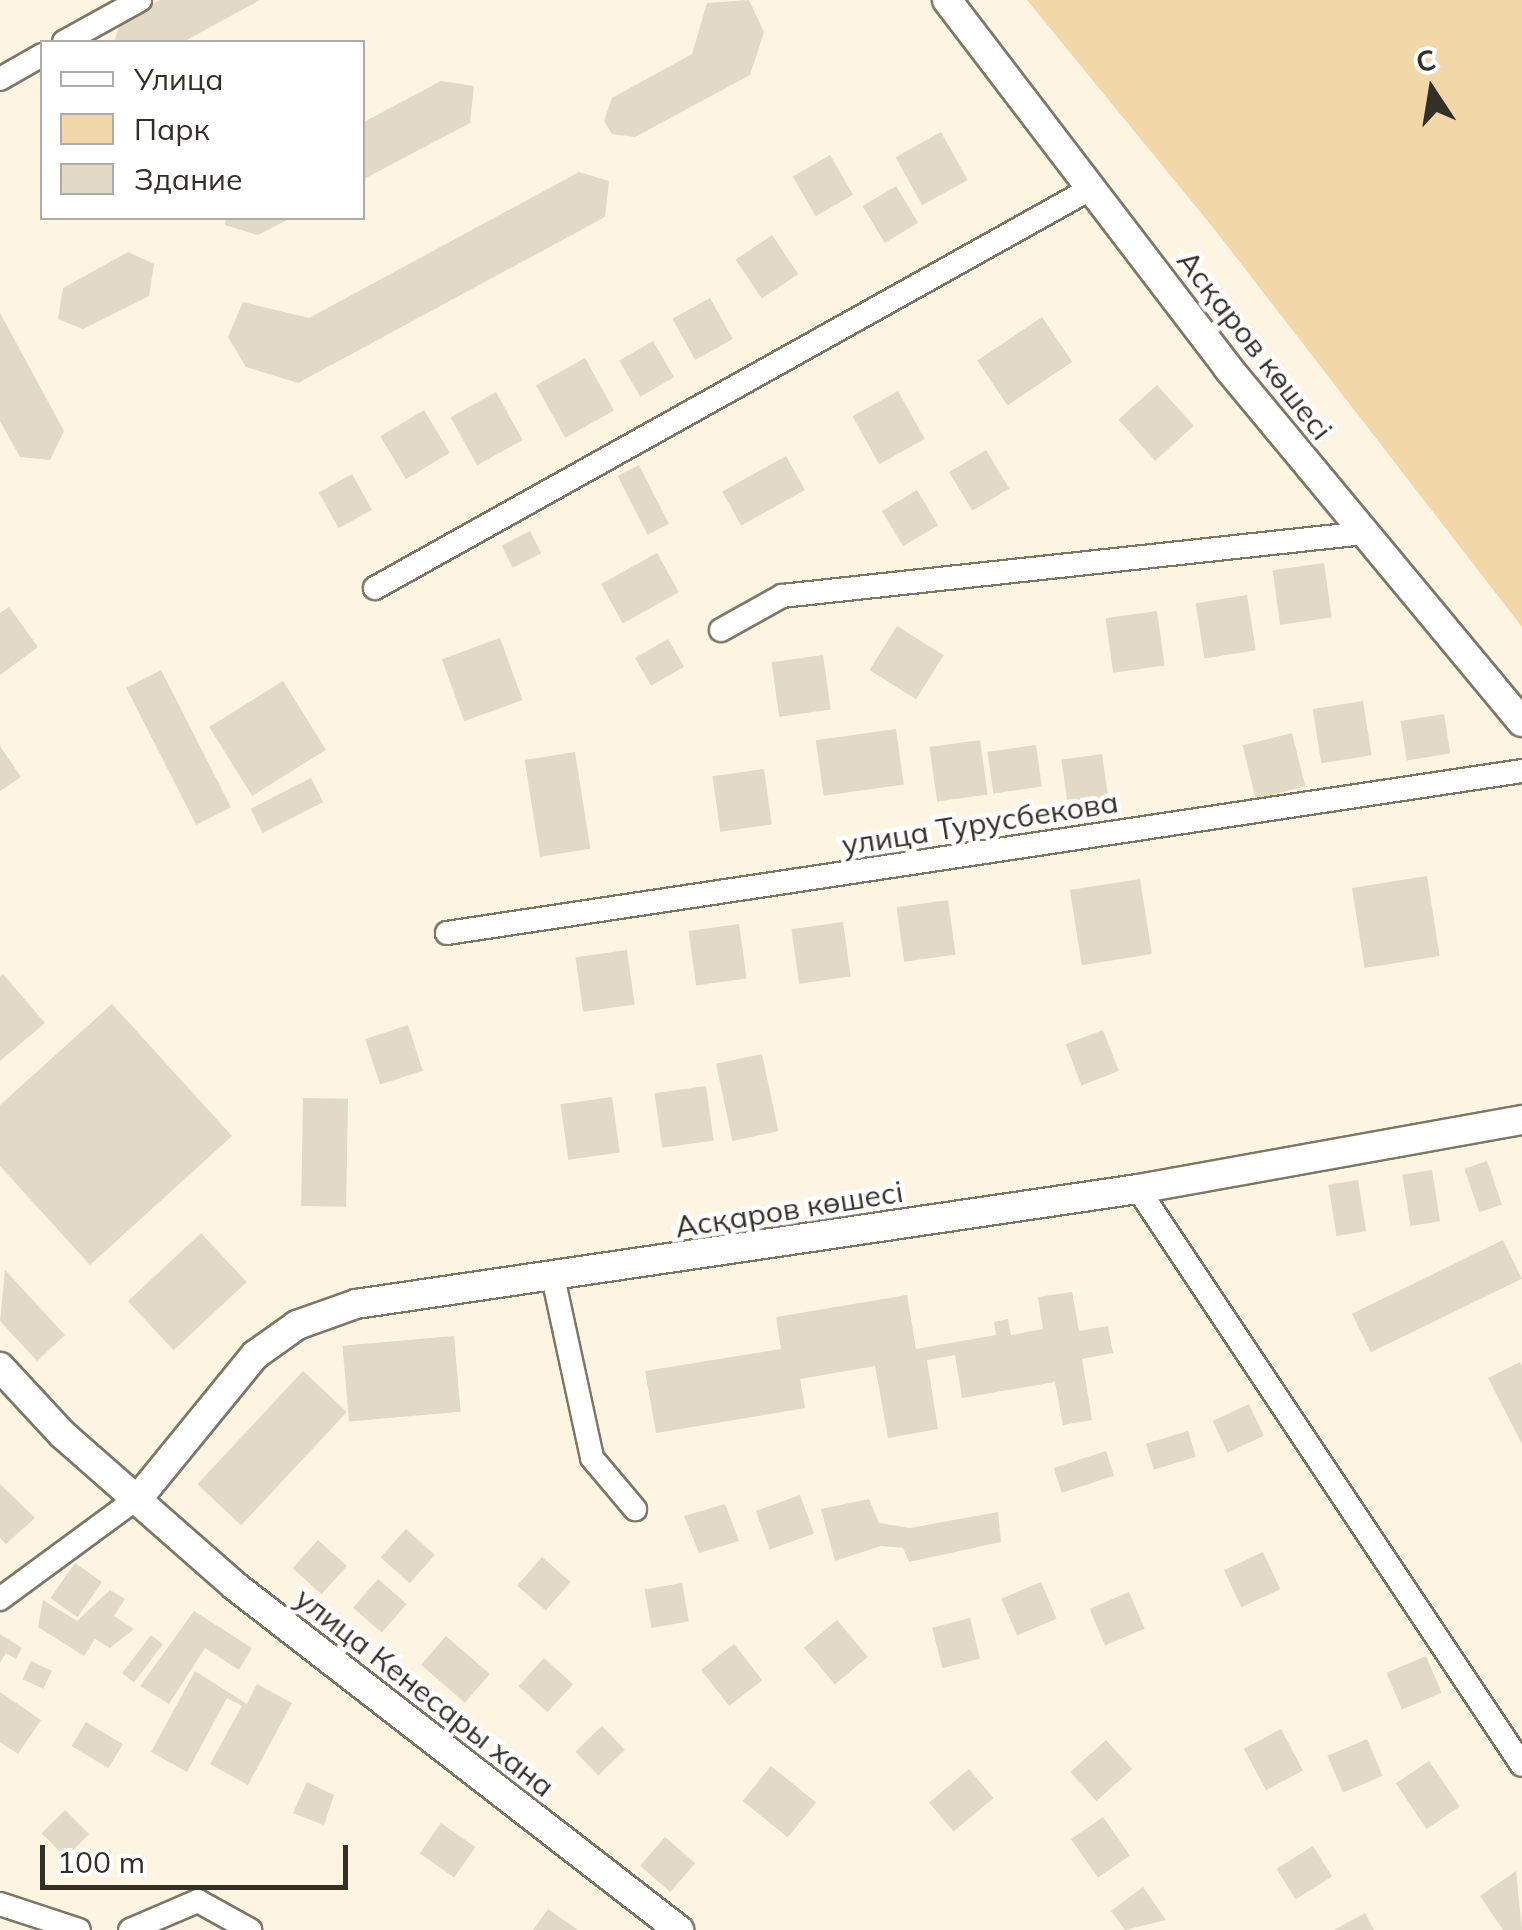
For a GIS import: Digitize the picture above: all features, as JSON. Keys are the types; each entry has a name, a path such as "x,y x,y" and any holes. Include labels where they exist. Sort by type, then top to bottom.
{"street":[{"path":"68,40 140,0"},
{"name":"Асқаров көшесі","path":"947,0 1365,534 1522,722"},
{"path":"0,79 40,55"},
{"path":"375,588 1092,188"},
{"path":"720,630 782,596 1365,534"},
{"name":"улица Турусбекова","path":"446,933 1522,772"},
{"name":"Асқаров көшесі","path":"140,1496 255,1355 297,1325 356,1304 1138,1189 1522,1120"},
{"path":"1138,1189 1522,1765"},
{"path":"553,1277 592,1458 635,1509"},
{"path":"0,1367 62,1434 140,1496 0,1599"},
{"name":"улица Кенесары хана","path":"140,1496 235,1586 679,1930"},
{"path":"130,1930 187,1901 250,1930"},
{"path":"0,1904 79,1930"}],"green space":[{"path":"1027,0 1522,0 1522,627 1215,230"}],"building":[{"path":"160,0 260,0 187,40 115,40 121,21"},
{"path":"749,0 764,32 750,75 635,137 612,134 604,121 612,98 692,54 707,3"},
{"path":"441,81 474,86 470,123 365,178 365,121"},
{"path":"941,132 968,180 922,205 896,157"},
{"path":"830,155 853,195 816,216 793,176"},
{"path":"579,172 609,181 605,217 298,383 246,367 228,337 243,302 309,318"},
{"path":"896,186 918,223 885,243 863,206"},
{"path":"226,220 287,220 258,235 225,225"},
{"path":"772,235 798,274 762,299 736,260"},
{"path":"128,252 154,264 149,296 83,329 58,319 63,288"},
{"path":"710,298 733,339 695,360 672,319"},
{"path":"0,313 64,431 50,460 20,457 0,421"},
{"path":"1042,317 1072,362 1008,405 977,361"},
{"path":"653,341 674,377 640,397 619,360"},
{"path":"585,358 614,410 565,438 536,385"},
{"path":"1157,385 1194,426 1155,461 1118,420"},
{"path":"898,391 925,439 879,464 853,416"},
{"path":"496,392 523,440 477,465 451,417"},
{"path":"424,410 450,453 406,479 380,436"},
{"path":"986,450 1009,489 972,511 949,472"},
{"path":"786,456 805,490 741,526 722,491"},
{"path":"639,465 669,524 648,535 618,476"},
{"path":"352,474 372,510 339,528 319,492"},
{"path":"917,490 938,525 903,546 882,511"},
{"path":"530,531 541,553 513,568 501,546"},
{"path":"657,553 679,592 623,623 601,584"},
{"path":"1324,563 1332,617 1280,625 1273,570"},
{"path":"1247,595 1256,650 1204,658 1196,603"},
{"path":"9,607 38,647 0,675 0,613"},
{"path":"1157,611 1165,665 1113,673 1106,618"},
{"path":"897,626 944,655 916,699 869,670"},
{"path":"500,638 523,700 464,721 442,659"},
{"path":"668,639 684,667 651,686 635,658"},
{"path":"823,655 831,709 779,717 772,662"},
{"path":"161,670 231,807 196,825 126,688"},
{"path":"283,681 326,750 252,796 209,727"},
{"path":"1363,701 1372,755 1321,763 1313,709"},
{"path":"1444,714 1450,754 1407,760 1401,721"},
{"path":"896,729 904,784 824,796 816,740"},
{"path":"1292,733 1305,786 1256,799 1243,745"},
{"path":"980,740 988,794 937,802 929,747"},
{"path":"1036,745 1042,787 993,793 987,752"},
{"path":"0,746 21,777 0,791"},
{"path":"575,752 590,849 540,857 525,760"},
{"path":"1102,754 1108,798 1068,803 1061,760"},
{"path":"764,769 772,824 720,832 713,776"},
{"path":"311,778 323,802 263,833 250,809"},
{"path":"1427,876 1440,956 1365,968 1352,888"},
{"path":"1140,879 1152,954 1082,965 1070,890"},
{"path":"948,900 956,954 904,962 897,907"},
{"path":"843,922 851,976 799,984 792,929"},
{"path":"739,924 747,978 696,986 688,931"},
{"path":"627,950 635,1004 583,1012 576,957"},
{"path":"3,974 45,1023 0,1061 0,977"},
{"path":"112,1004 232,1136 90,1265 0,1166 0,1105"},
{"path":"408,1025 423,1071 380,1085 365,1039"},
{"path":"1103,1030 1119,1071 1081,1085 1066,1044"},
{"path":"762,1054 778,1131 732,1141 716,1064"},
{"path":"706,1086 714,1140 662,1148 655,1093"},
{"path":"612,1097 620,1152 568,1160 561,1104"},
{"path":"303,1098 348,1099 346,1207 301,1206"},
{"path":"1487,1161 1502,1204 1479,1212 1464,1169"},
{"path":"1432,1170 1440,1221 1411,1226 1402,1175"},
{"path":"1358,1180 1366,1231 1337,1236 1328,1185"},
{"path":"201,1233 247,1282 174,1350 128,1301"},
{"path":"1503,1240 1522,1279 1371,1352 1352,1314"},
{"path":"5,1270 65,1335 37,1361 0,1321"},
{"path":"1072,1292 1079,1331 1108,1326 1113,1353 1082,1359 1092,1420 1063,1425 1055,1382 962,1398 955,1355 927,1360 938,1429 888,1438 875,1366 800,1379 805,1408 656,1433 645,1371 781,1349 776,1317 907,1295 916,1349 996,1335 994,1322 1008,1319 1011,1335 1043,1329 1038,1297"},
{"path":"454,1336 461,1412 349,1421 342,1346"},
{"path":"1520,1362 1522,1366 1522,1444 1488,1378"},
{"path":"303,1371 347,1412 241,1525 197,1484"},
{"path":"1249,1404 1264,1436 1228,1453 1213,1421"},
{"path":"1188,1431 1196,1457 1154,1470 1146,1444"},
{"path":"1106,1451 1114,1476 1062,1493 1054,1468"},
{"path":"0,1484 35,1518 6,1544 0,1538"},
{"path":"800,1495 814,1534 770,1550 756,1511"},
{"path":"869,1499 879,1523 910,1528 998,1512 1001,1542 909,1562 903,1548 881,1546 835,1561 821,1509"},
{"path":"725,1504 739,1541 699,1553 684,1516"},
{"path":"406,1529 435,1555 410,1583 381,1557"},
{"path":"318,1540 347,1566 322,1594 293,1568"},
{"path":"1263,1552 1280,1589 1241,1607 1224,1570"},
{"path":"542,1557 571,1582 546,1611 517,1586"},
{"path":"75,1563 102,1582 77,1617 50,1598"},
{"path":"378,1579 407,1604 382,1633 353,1608"},
{"path":"1041,1582 1057,1619 1017,1636 1001,1599"},
{"path":"682,1583 689,1621 651,1628 645,1590"},
{"path":"110,1590 125,1599 114,1616 134,1629 110,1648 95,1639 84,1656 38,1627 43,1600 77,1621"},
{"path":"1129,1592 1145,1629 1105,1646 1089,1609"},
{"path":"194,1611 252,1648 239,1670 205,1648 169,1704 140,1686"},
{"path":"970,1618 980,1659 942,1668 932,1627"},
{"path":"837,1620 868,1657 835,1684 804,1648"},
{"path":"0,1634 22,1648 16,1659 6,1653 0,1663"},
{"path":"151,1635 163,1644 134,1682 122,1673"},
{"path":"446,1636 490,1674 465,1703 421,1665"},
{"path":"734,1644 762,1680 729,1706 701,1670"},
{"path":"1426,1656 1442,1693 1402,1710 1386,1673"},
{"path":"544,1658 573,1684 548,1712 519,1686"},
{"path":"31,1661 52,1671 43,1689 23,1679"},
{"path":"195,1671 247,1704 257,1684 292,1703 248,1785 210,1764 242,1706 227,1698 187,1772 151,1752"},
{"path":"0,1692 41,1720 18,1754 0,1742"},
{"path":"86,1722 123,1744 108,1768 72,1746"},
{"path":"602,1726 625,1750 598,1775 575,1752"},
{"path":"1281,1729 1303,1770 1266,1790 1244,1749"},
{"path":"1367,1739 1383,1776 1343,1793 1327,1756"},
{"path":"1106,1740 1132,1769 1096,1801 1070,1772"},
{"path":"1429,1761 1460,1807 1427,1829 1396,1783"},
{"path":"771,1766 816,1803 788,1837 743,1801"},
{"path":"969,1769 993,1798 954,1832 929,1802"},
{"path":"307,1782 334,1795 324,1825 293,1813"},
{"path":"65,1810 89,1834 66,1857 42,1833"},
{"path":"1103,1817 1130,1856 1098,1878 1071,1839"},
{"path":"441,1823 475,1847 454,1877 420,1853"},
{"path":"665,1837 695,1863 670,1892 640,1866"},
{"path":"1313,1846 1332,1877 1296,1899 1277,1869"},
{"path":"1516,1871 1522,1930 1503,1930 1480,1896"},
{"path":"1143,1887 1166,1920 1125,1930 1111,1911"},
{"path":"548,1909 578,1930 533,1930"},
{"path":"1365,1913 1374,1930 1334,1930"}]}
